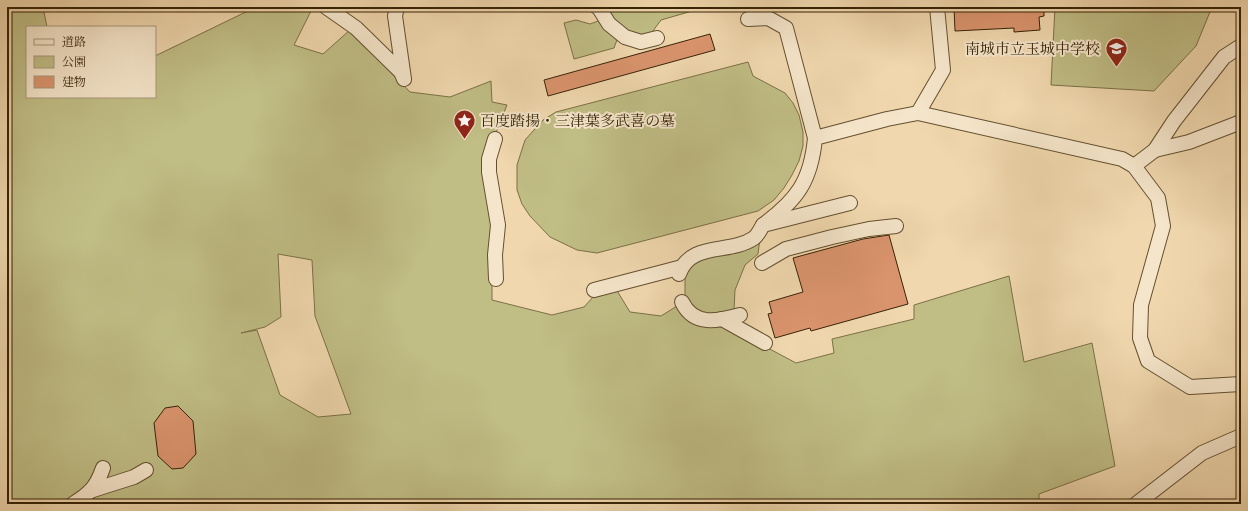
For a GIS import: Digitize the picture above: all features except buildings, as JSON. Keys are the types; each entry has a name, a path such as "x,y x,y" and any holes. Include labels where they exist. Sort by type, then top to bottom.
{"street":[{"path":"326,7 356,28 401,72 404,79 395,16 397,7"},
{"path":"597,7 609,24 625,37 641,42 657,38"},
{"path":"918,113 943,70 937,7"},
{"path":"594,290 681,271 689,259 697,254 744,243 755,237 763,226 788,204 799,191 808,174 814,156 815,138 786,28 768,18 748,19"},
{"path":"1134,166 1155,150 1174,121 1224,57 1241,46"},
{"path":"815,138 887,119 918,113 1122,159 1134,166 1158,198 1163,226 1141,305 1140,338 1148,361 1190,387 1241,384"},
{"path":"1155,150 1189,142 1241,122"},
{"path":"495,139 489,159 489,172 498,225 495,255 496,279"},
{"path":"763,226 850,202"},
{"path":"762,263 794,247 869,229 896,226"},
{"path":"682,302 694,316 705,321 740,315"},
{"path":"722,319 765,343"},
{"path":"1136,504 1202,453 1241,436"},
{"path":"73,504 87,495 98,482 103,468"},
{"path":"90,491 134,477 146,470"}],"green space":[{"path":"7,7 43,7 47,26 26,26 26,98 156,98 156,56 256,7 313,7 294,45 323,54 350,30 410,92 450,97 491,81 492,102 507,105 486,158 495,225 492,257 492,300 552,315 584,307 594,296 616,289 630,312 661,316 685,301 685,275 695,259 760,238 758,254 745,265 735,290 734,310 719,322 796,363 834,353 832,339 914,319 914,305 1009,276 1024,362 1092,343 1115,466 1039,494 1039,504 7,504","holes":["278,254 312,260 315,316 351,414 318,417 280,395 257,330 241,333 265,327 281,317"]},
{"path":"607,7 695,7 692,11 661,20 650,35 636,35 623,30 612,17"},
{"name":"南城市立玉城中学校","path":"1055,7 1212,7 1196,46 1154,91 1051,85"},
{"path":"576,20 590,24 601,20 618,37 614,48 574,59 564,23"},
{"path":"748,62 753,76 785,93 793,103 799,115 803,132 803,146 799,161 792,175 774,200 758,211 597,253 577,250 550,237 530,216 522,204 517,190 517,165 525,140 543,120 556,112"}],"place":[{"name":"南城市立玉城中学校","path":"1116,68"},
{"name":"百度踏揚・三津葉多武喜の墓","path":"465,140"}]}
